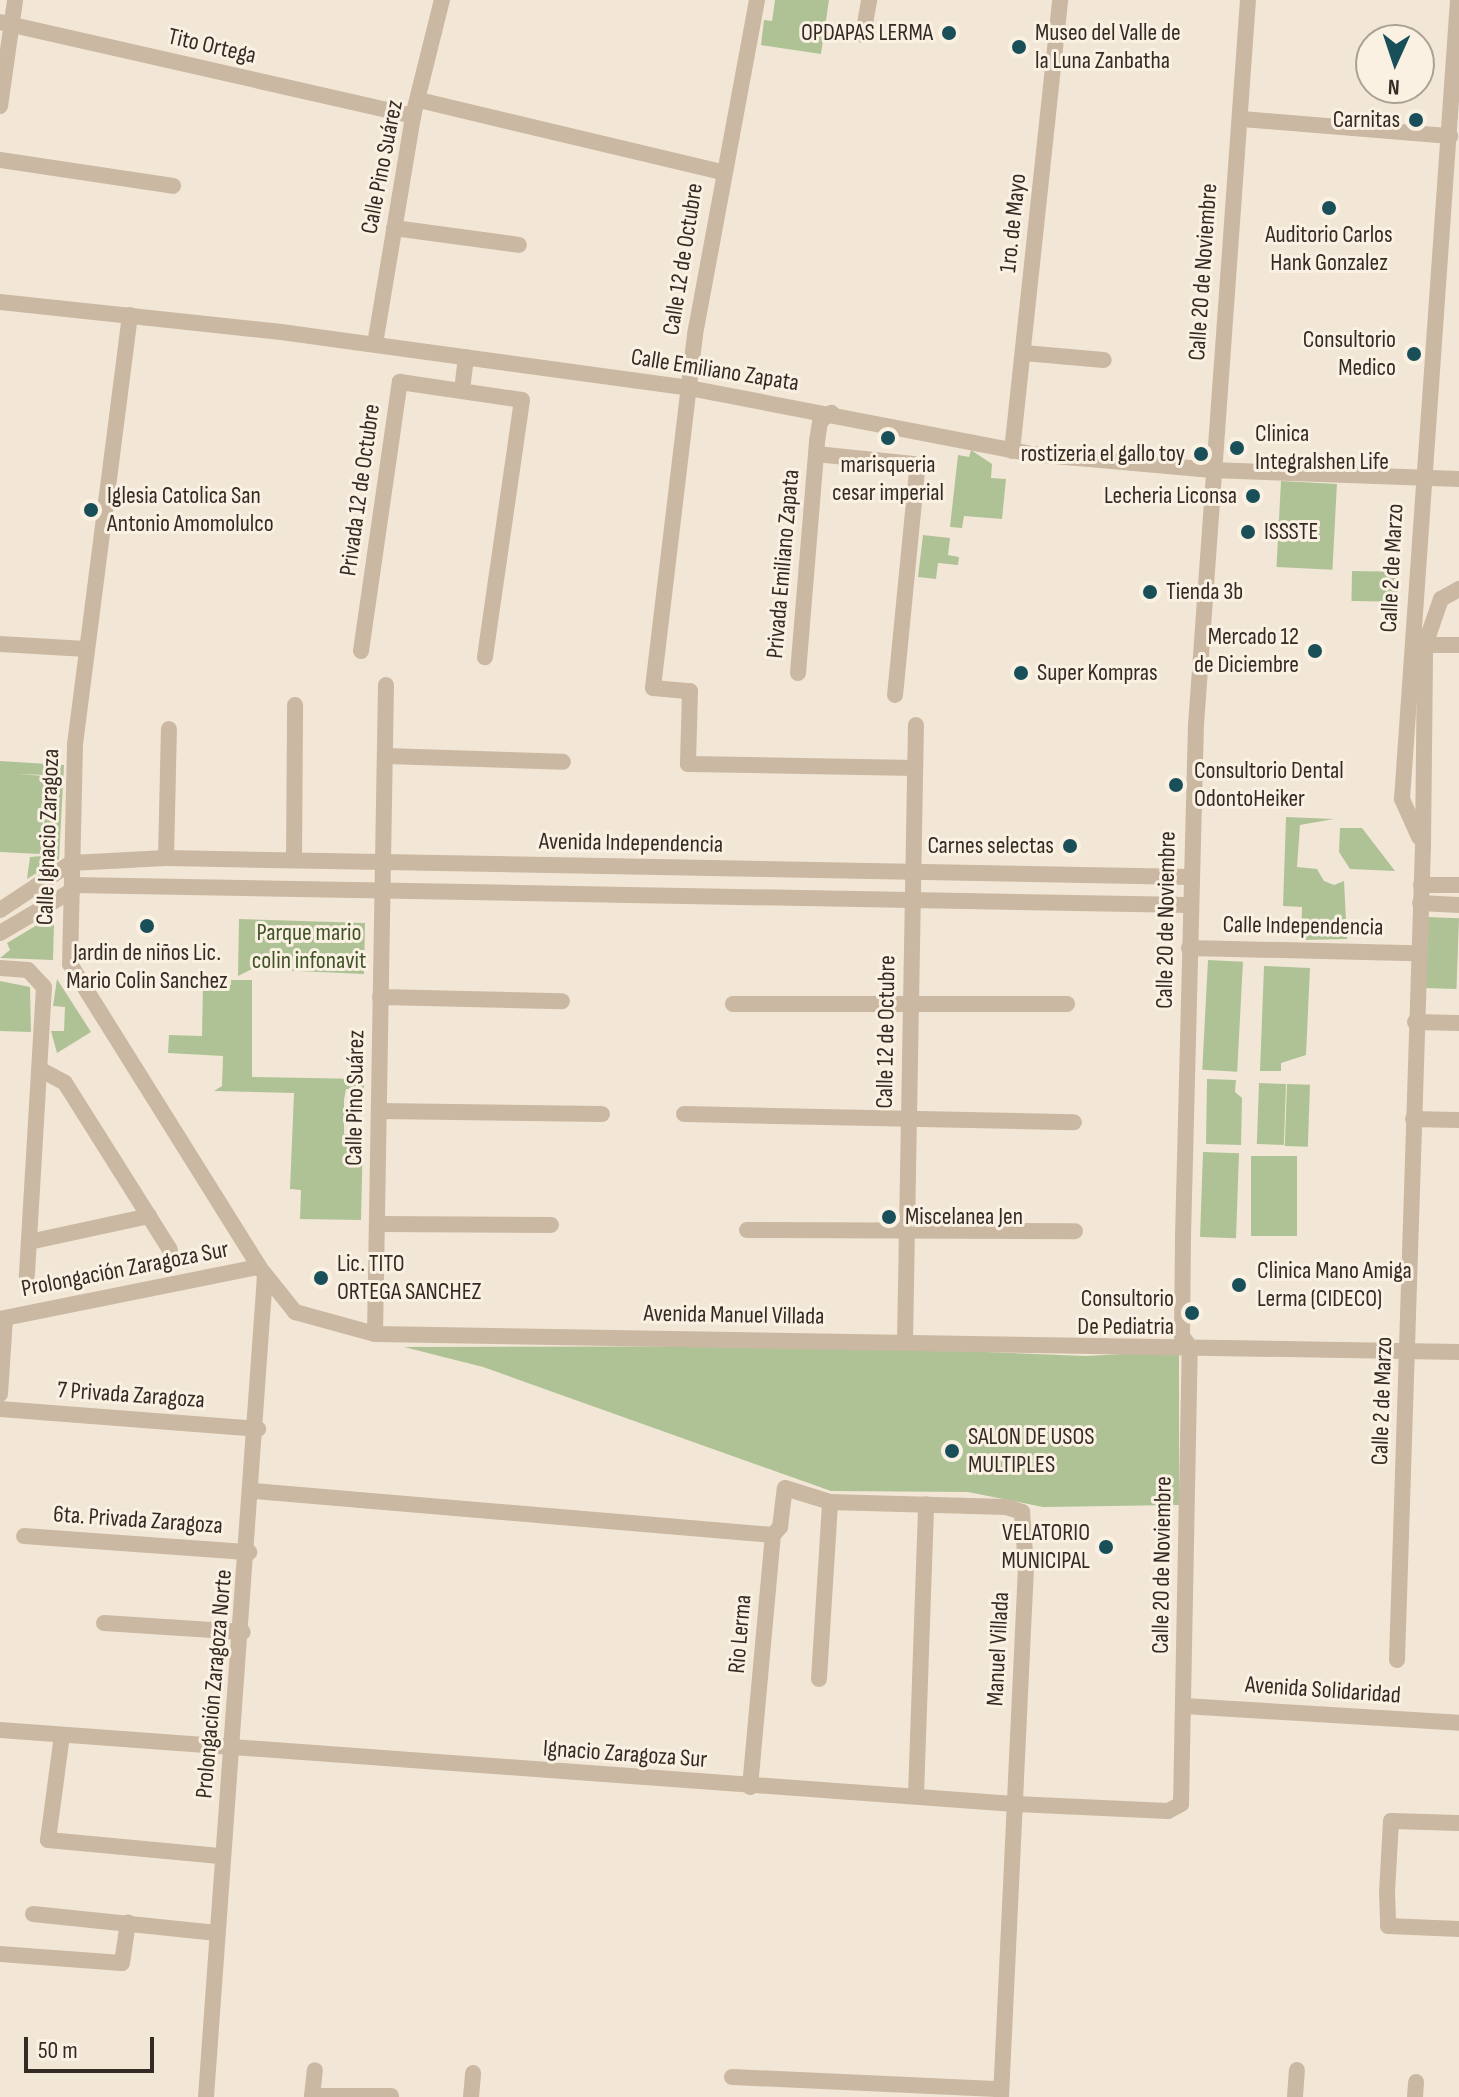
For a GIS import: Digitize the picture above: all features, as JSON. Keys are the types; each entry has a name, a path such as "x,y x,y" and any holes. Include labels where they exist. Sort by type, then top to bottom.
{"street":[{"path":"0,106 6,24 15,0"},
{"name":"Calle Pino Suárez","path":"375,344 416,108 442,0"},
{"name":"Calle 12 de Octubre","path":"757,0 721,172 689,388 653,688 690,691 688,764 915,768"},
{"path":"863,35 869,0"},
{"name":"1ro. de Mayo","path":"1012,451 1060,0"},
{"name":"Calle 20 de Noviembre","path":"1014,1804 1168,1811 1181,1804 1190,1347 1182,1336 1190,877 1212,470 1242,119 1248,0"},
{"name":"Calle 2 de Marzo","path":"1397,1660 1408,1352 1416,953 1423,851 1402,799 1421,479 1450,136 1458,0"},
{"name":"Tito Ortega","path":"6,24 721,172"},
{"path":"1242,119 1450,136"},
{"path":"0,160 173,186"},
{"path":"394,228 519,245"},
{"name":"Calle Emiliano Zapata","path":"0,302 375,344 689,388 831,413 1012,451 1212,470 1459,479"},
{"name":"Calle Ignacio Zaragoza","path":"130,315 75,745 71,863 74,888 68,944 79,983 262,1271 285,1301"},
{"path":"1024,353 1104,360"},
{"path":"462,390 466,357"},
{"name":"Privada 12 de Octubre","path":"361,651 400,382 522,400 485,657"},
{"path":"816,454 820,421 831,413"},
{"name":"Privada Emiliano Zapata","path":"798,673 816,454 913,464 917,471 895,695"},
{"path":"1423,851 1425,645 1441,599 1459,589"},
{"path":"0,644 86,649"},
{"path":"1425,645 1459,645"},
{"name":"Calle Pino Suárez","path":"375,1334 386,685"},
{"path":"294,860 295,705"},
{"name":"Calle 12 de Octubre","path":"905,1341 916,725"},
{"path":"166,858 169,729"},
{"path":"386,756 563,762"},
{"name":"Avenida Independencia","path":"71,863 166,858 1190,877"},
{"path":"231,860 231,885"},
{"path":"0,910 71,863"},
{"path":"641,867 643,894"},
{"name":"Avenida Independencia","path":"74,888 231,885 1190,905"},
{"path":"1421,885 1459,885"},
{"path":"0,933 74,888"},
{"path":"25,895 36,913"},
{"path":"1420,903 1459,905"},
{"name":"Calle Independencia","path":"1189,948 1416,953"},
{"path":"0,968 28,970 44,987 27,1276"},
{"path":"380,997 562,1001"},
{"path":"733,1004 1067,1004"},
{"path":"1415,1022 1459,1023"},
{"path":"41,1070 65,1083 170,1250"},
{"path":"379,1111 602,1114"},
{"path":"684,1114 1074,1122"},
{"path":"1413,1119 1459,1120"},
{"path":"29,1242 149,1216"},
{"path":"377,1224 551,1225"},
{"path":"747,1230 1075,1231"},
{"name":"Prolongación Zaragoza Sur","path":"2,1318 262,1271"},
{"name":"Prolongación Zaragoza Norte","path":"206,2097 222,1856 234,1744 258,1429 262,1271"},
{"name":"Avenida Manuel Villada","path":"285,1301 295,1312 375,1334 1459,1352"},
{"path":"0,1394 2,1318"},
{"name":"7 Privada Zaragoza","path":"0,1409 258,1429"},
{"name":"Rio Lerma","path":"750,1787 773,1535 780,1527 785,1488 830,1502"},
{"path":"253,1491 773,1535"},
{"path":"819,1679 830,1502 926,1504 916,1795"},
{"name":"Manuel Villada","path":"926,1504 1006,1507 1022,1512 1027,1533 1001,2093"},
{"name":"6ta. Privada Zaragoza","path":"24,1536 249,1552"},
{"path":"104,1623 243,1632"},
{"name":"Avenida Solidaridad","path":"1184,1706 1459,1723"},
{"name":"Ignacio Zaragoza Sur","path":"0,1730 234,1744 248,1750 1014,1804"},
{"path":"62,1735 48,1840 222,1856"},
{"path":"1459,1823 1391,1821 1387,1892 1388,1926 1459,1929"},
{"path":"33,1914 217,1933"},
{"path":"0,1954 122,1963 128,1922"},
{"path":"315,2070 312,2096 391,2096"},
{"path":"1295,2097 1297,2070"},
{"path":"471,2097 473,2073"},
{"path":"732,2077 1001,2093"}],"green space":[{"path":"775,0 829,0 821,54 761,45 764,20 772,21"},
{"path":"971,450 992,464 991,478 1006,479 1002,519 964,516 962,528 950,527 958,455 969,457"},
{"path":"1281,481 1337,484 1332,570 1276,567"},
{"path":"923,535 950,538 948,555 959,557 958,565 938,563 936,579 918,577"},
{"path":"1352,571 1398,572 1397,602 1351,601"},
{"path":"0,761 64,765 59,859 27,879 30,857 42,856 47,775 17,774 46,776 41,854 0,852"},
{"path":"1286,817 1334,819 1300,825 1297,867 1317,869 1324,881 1334,885 1344,881 1347,939 1301,940 1302,907 1283,906"},
{"path":"1340,828 1362,828 1395,871 1350,869 1339,852"},
{"path":"1426,917 1459,918 1457,989 1424,988"},
{"path":"47,919 54,924 53,960 0,958 10,950 7,943"},
{"name":"Parque mario colin infonavit","path":"239,919 365,923 364,974 252,969 238,976"},
{"path":"1208,960 1243,962 1237,1072 1202,1070"},
{"path":"1264,966 1310,968 1306,1055 1281,1063 1281,1071 1260,1071"},
{"path":"57,979 91,1032 57,1053 51,1031 64,1031 65,1007 53,1006"},
{"path":"231,980 252,980 252,1077 364,1079 364,1089 346,1089 344,1100 344,1134 363,1134 361,1220 300,1219 301,1190 290,1189 294,1093 214,1091 222,1086 223,1056 168,1053 169,1035 202,1036 203,985 231,985"},
{"path":"0,981 30,987 31,1032 0,1031"},
{"path":"1207,1079 1236,1080 1235,1092 1242,1098 1241,1145 1206,1144"},
{"path":"1259,1083 1286,1084 1284,1145 1257,1144"},
{"path":"1287,1084 1310,1085 1308,1147 1285,1146"},
{"path":"1203,1152 1239,1153 1236,1238 1200,1237"},
{"path":"1251,1156 1297,1156 1297,1236 1251,1236"},
{"path":"831,1346 1086,1356 1179,1351 1179,1505 1043,1507 968,1492 831,1491 483,1367 404,1347"}],"place":[{"name":"OPDAPAS LERMA","path":"949,33"},
{"name":"Museo del Valle de la Luna Zanbatha","path":"1019,47"},
{"name":"Carnitas","path":"1416,120"},
{"name":"Auditorio Carlos Hank Gonzalez","path":"1329,208"},
{"name":"Consultorio Medico","path":"1414,354"},
{"name":"marisqueria cesar imperial","path":"888,438"},
{"name":"Clinica Integralshen Life","path":"1237,448"},
{"name":"rostizeria el gallo toy","path":"1201,454"},
{"name":"Lecheria Liconsa","path":"1253,496"},
{"name":"Iglesia Catolica San Antonio Amomolulco","path":"91,510"},
{"name":"ISSSTE","path":"1248,532"},
{"name":"Tienda 3b","path":"1150,592"},
{"name":"Mercado 12 de Diciembre","path":"1315,651"},
{"name":"Super Kompras","path":"1021,673"},
{"name":"Consultorio Dental OdontoHeiker","path":"1176,785"},
{"name":"Carnes selectas","path":"1070,846"},
{"name":"Jardin de niños Lic. Mario Colin Sanchez","path":"147,926"},
{"name":"Miscelanea Jen","path":"889,1217"},
{"name":"Lic. TITO ORTEGA SANCHEZ","path":"321,1278"},
{"name":"Clinica Mano Amiga Lerma (CIDECO)","path":"1239,1285"},
{"name":"Consultorio De Pediatria","path":"1192,1313"},
{"name":"SALON DE USOS MULTIPLES","path":"952,1451"},
{"name":"VELATORIO MUNICIPAL","path":"1106,1547"}]}
